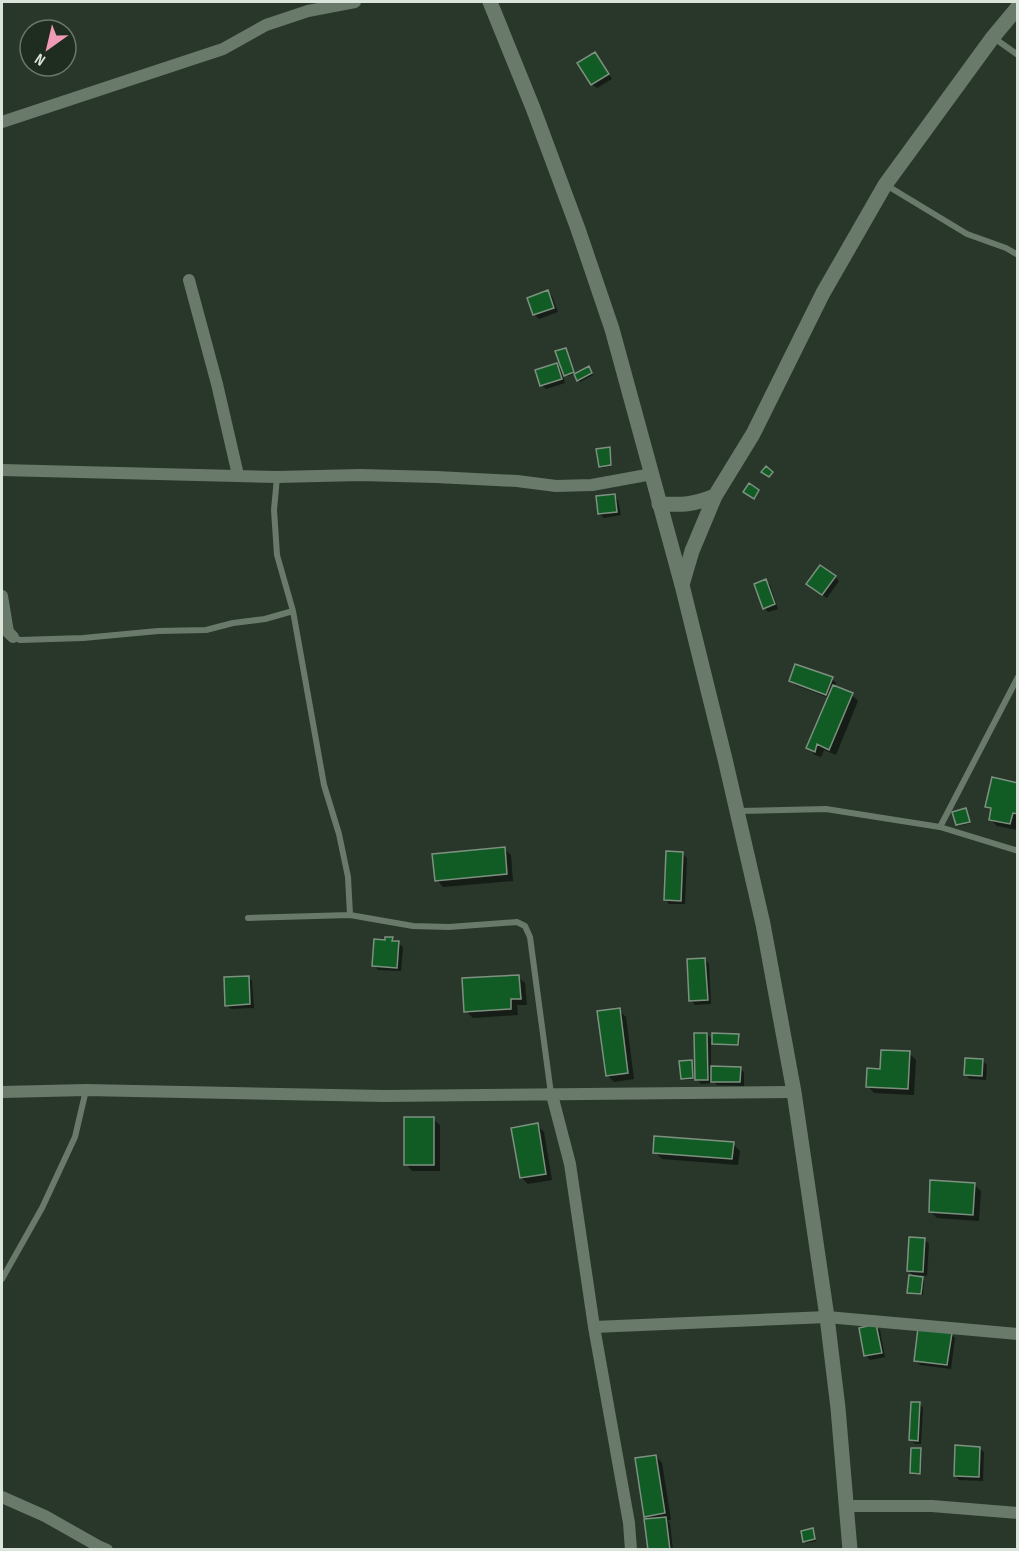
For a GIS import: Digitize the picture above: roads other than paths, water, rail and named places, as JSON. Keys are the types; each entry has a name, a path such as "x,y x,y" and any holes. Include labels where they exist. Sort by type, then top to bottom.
{"main road":[{"path":"490,2 533,108 612,329 682,585 736,811 762,924 794,1092 827,1317 838,1408 850,1550"},
{"path":"682,585 692,551 715,496 753,434 823,293 885,184 1017,7"},
{"path":"659,504 684,505 715,496"}],"street":[{"path":"2,122 223,49 266,25 308,11 355,2"},
{"path":"189,280 217,384 238,475"},
{"path":"2,470 277,477 360,475 436,477 517,481 556,486 592,485 652,474"},
{"path":"2,596 8,632 13,637"},
{"path":"2,1092 86,1090 384,1096 794,1092"},
{"path":"552,1095 570,1164 594,1327 629,1523 631,1550"},
{"path":"594,1327 827,1317 1017,1334"},
{"path":"2,1497 45,1516 107,1550"},
{"path":"846,1506 932,1506 1017,1513"}],"lane":[{"path":"993,37 1017,55"},
{"path":"885,184 967,234 1006,248 1017,255"},
{"path":"277,477 274,510 277,555 293,611 324,784 339,834 348,877 350,915"},
{"path":"13,637 20,640 83,638 158,631 206,630 233,623 265,619 293,611"},
{"path":"940,827 1017,677"},
{"path":"736,811 826,809 940,827 1017,851"},
{"path":"248,918 350,915 413,926 449,927 517,922 525,926 530,937 552,1095"},
{"path":"2,1279 42,1208 75,1137 86,1090"}]}
